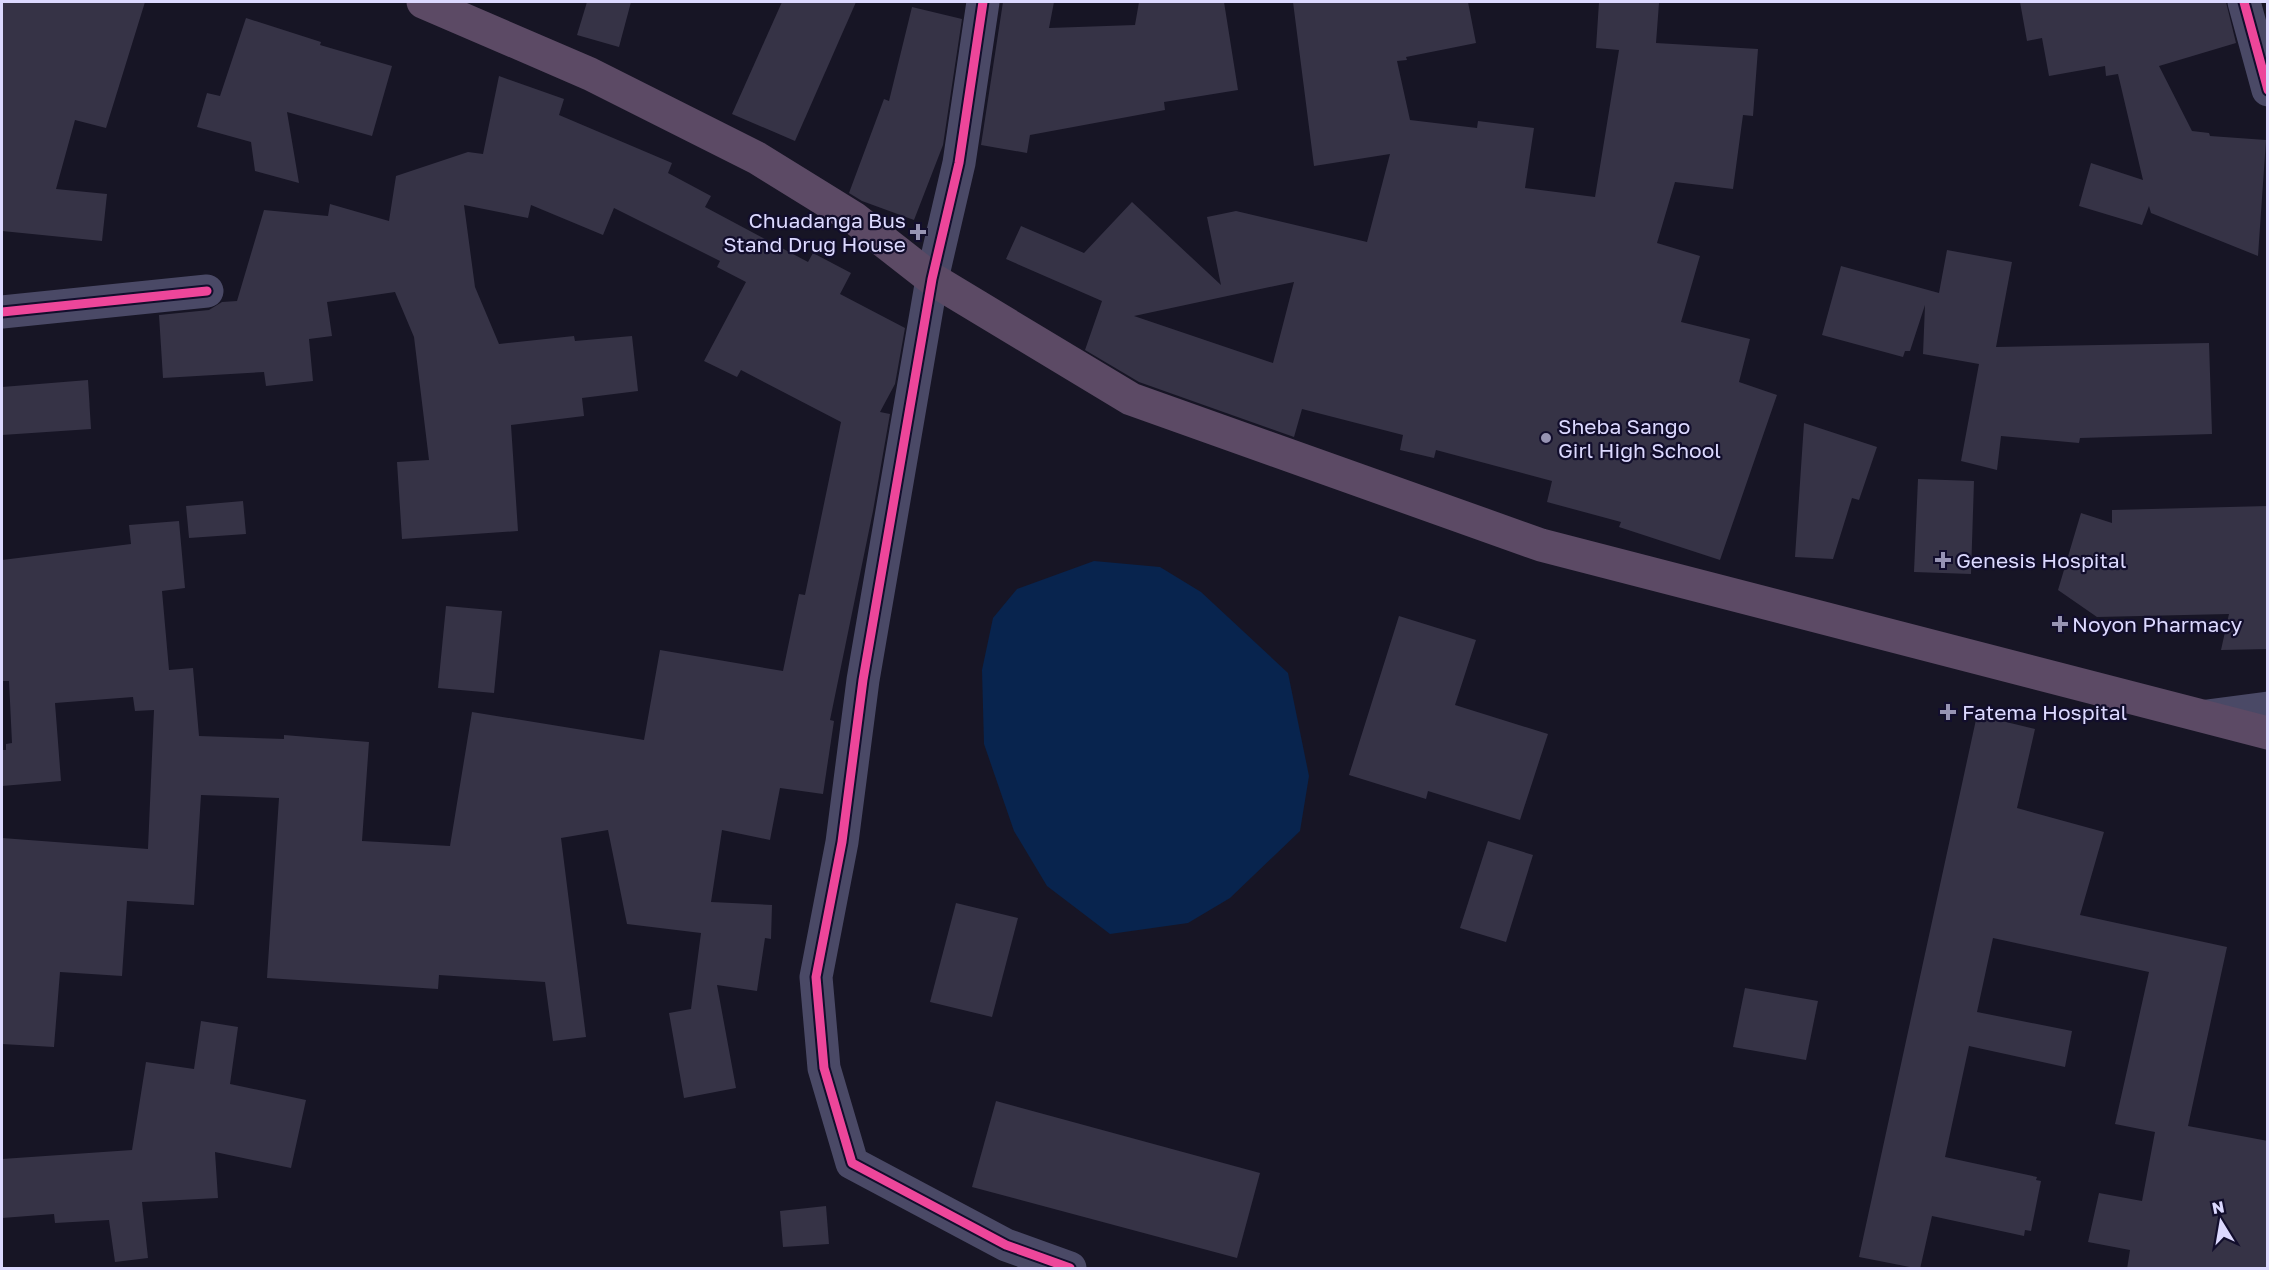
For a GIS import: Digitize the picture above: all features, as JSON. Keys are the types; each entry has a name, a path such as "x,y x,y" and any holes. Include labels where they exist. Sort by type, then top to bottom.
{"highway":[{"path":"423,2 590,74 757,158 854,218 932,279 1131,399 1540,545 2268,733"}],"street":[{"path":"983,2 959,164 932,279 863,680 842,842 816,977 824,1068 852,1163 1006,1245 1070,1269"},
{"path":"2244,2 2268,90"},
{"path":"2,312 207,291"},
{"path":"2207,716 2268,708"}],"water":[{"path":"1094,561 1160,567 1201,592 1288,673 1309,776 1300,831 1230,898 1188,923 1110,934 1047,886 1014,831 984,744 982,670 993,618 1017,589"}],"building":[{"path":"2,2 145,2 106,128 75,120 56,189 107,194 102,241 2,231"},
{"path":"587,2 631,2 619,47 577,35"},
{"path":"782,2 856,2 795,141 732,114"},
{"path":"1003,2 1054,2 1049,28 1135,25 1139,2 1224,2 1238,90 1164,102 1165,110 1030,135 1027,153 981,145"},
{"path":"1293,2 1468,2 1476,43 1406,57 1407,60 1397,61 1410,120 1477,128 1478,121 1534,128 1525,188 1595,197 1619,50 1596,48 1599,2 1659,3 1656,43 1758,49 1753,116 1743,115 1733,189 1675,182 1657,243 1700,256 1681,322 1750,339 1739,382 1777,395 1720,560 1619,527 1621,522 1547,502 1552,481 1436,450 1434,458 1400,450 1403,435 1302,409 1294,437 1139,382 1085,350 1102,301 1006,259 1021,226 1084,253 1132,202 1221,285 1207,217 1236,211 1367,242 1390,154 1314,166","holes":["1294,282 1273,363 1134,316"]},
{"path":"2020,2 2226,2 2236,43 2159,66 2192,131 2209,133 2210,136 2266,140 2258,256 2151,213 2149,206 2142,225 2079,206 2091,163 2143,180 2118,74 2106,76 2105,66 2049,76 2042,38 2027,41"},
{"path":"912,7 962,19 943,145 914,220 862,201 849,193 884,99 889,101"},
{"path":"246,18 321,42 320,45 392,66 372,136 287,112 299,183 255,171 251,142 197,127 207,93 220,96"},
{"path":"499,76 564,99 559,115 672,163 668,173 711,196 705,207 808,262 813,253 851,273 840,294 905,328 895,384 880,412 890,414 873,511 830,720 834,721 823,794 780,788 770,840 722,830 711,902 772,905 771,939 765,938 757,991 717,985 736,1088 684,1098 669,1013 691,1009 701,933 627,924 608,830 561,838 586,1037 553,1041 545,982 439,975 438,989 267,978 279,798 201,795 194,905 127,901 122,976 60,972 54,1047 2,1044 2,838 148,849 154,710 135,711 133,697 55,703 61,781 2,786 2,750 6,750 6,744 12,743 9,681 2,681 2,560 131,544 129,525 179,521 185,588 162,591 169,670 193,668 199,736 284,739 284,735 369,742 362,841 450,846 472,712 644,740 660,650 783,671 799,594 805,595 841,422 741,370 737,377 704,361 746,282 717,267 720,261 614,208 603,235 531,205 528,218 464,205 475,287 499,344 574,336 575,341 632,336 638,391 582,398 584,416 511,425 518,531 402,539 397,462 429,460 414,337 395,292 327,302 332,336 309,339 313,381 266,386 264,372 163,378 159,315 209,310 222,302 237,301 264,210 328,216 330,204 389,221 396,176 468,152 483,154"},
{"path":"1947,250 2012,262 1996,347 2209,343 2212,434 2080,438 2079,443 2001,436 1997,470 1961,461 1979,364 1923,354 1925,305 1910,351 1905,351 1903,357 1822,335 1841,266 1939,293"},
{"path":"88,380 91,429 2,435 2,387"},
{"path":"1804,423 1877,447 1859,500 1852,498 1833,559 1795,557"},
{"path":"1918,479 1974,481 1971,574 1914,572"},
{"path":"243,501 246,534 189,538 186,506"},
{"path":"2268,506 2268,649 2221,650 2229,614 2097,617 2058,590 2081,513 2112,523 2112,510"},
{"path":"446,606 502,611 494,693 438,688"},
{"path":"1399,616 1476,640 1455,705 1548,734 1520,820 1428,791 1426,799 1349,775"},
{"path":"1977,715 2035,729 2017,808 2104,832 2080,915 2227,947 2188,1126 2268,1141 2268,1269 2127,1269 2130,1250 2088,1242 2099,1193 2142,1201 2155,1132 2115,1124 2149,972 1993,938 1977,1012 2072,1031 2065,1067 1969,1046 1945,1157 2037,1177 2036,1180 2041,1181 2031,1231 2025,1230 2024,1236 1932,1216 1920,1269 1859,1257"},
{"path":"1488,841 1533,855 1506,942 1460,928"},
{"path":"956,903 1018,918 992,1017 930,1002"},
{"path":"1745,988 1818,1001 1806,1060 1733,1047"},
{"path":"201,1021 238,1027 230,1084 306,1100 291,1168 215,1152 218,1198 142,1202 148,1258 115,1262 109,1220 55,1223 54,1214 2,1218 2,1159 132,1150 146,1062 194,1069"},
{"path":"996,1101 1260,1173 1237,1258 972,1187"},
{"path":"826,1206 829,1244 783,1247 780,1211"}],"cycle path":[{"path":"983,2 959,163 932,279 863,680 842,842 816,977 824,1068 852,1163 1006,1245 1070,1268"},
{"path":"2244,2 2268,90"},
{"path":"2,312 207,291"}],"place":[{"name":"Chuadanga Bus Stand Drug House","path":"918,232"},
{"name":"Sheba Sango Girl High School","path":"1546,438"},
{"name":"Genesis Hospital","path":"1943,560"},
{"name":"Noyon Pharmacy","path":"2060,624"},
{"name":"Fatema Hospital","path":"1948,712"}]}
